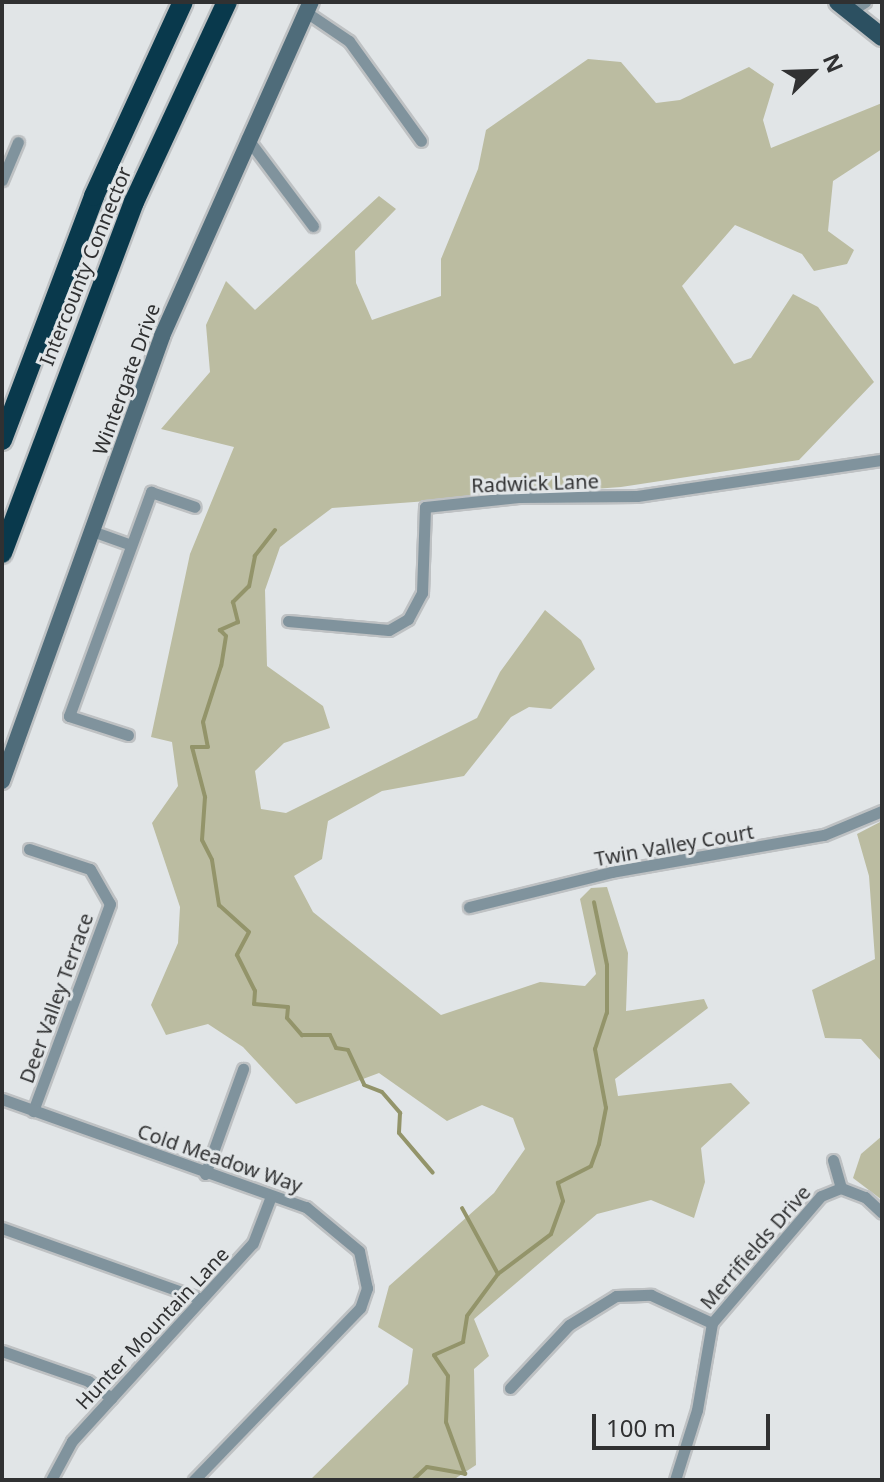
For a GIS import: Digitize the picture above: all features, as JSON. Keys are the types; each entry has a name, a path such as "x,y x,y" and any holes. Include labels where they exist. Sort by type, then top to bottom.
{"highway":[{"name":"Intercounty Connector","path":"2,440 94,196 183,2"},
{"name":"Intercounty Connector","path":"2,553 134,202 227,2"}],"main road":[{"path":"851,5 882,37"}],"street":[{"name":"Wintergate Drive","path":"2,781 162,336 247,137 308,7"},
{"path":"308,7 349,41 421,141"},
{"path":"247,137 313,226"},
{"path":"2,180 18,142"},
{"name":"Radwick Lane","path":"288,621 389,630 408,619 422,593 425,507 518,497 637,496 882,460"},
{"path":"128,735 69,716 151,492 195,507"},
{"path":"92,531 131,545"},
{"name":"Twin Valley Court","path":"469,907 611,872 824,835 882,811"},
{"name":"Deer Valley Terrace","path":"29,849 90,869 110,904 33,1111"},
{"path":"205,1174 243,1069"},
{"name":"Cold Meadow Way","path":"2,1099 271,1196 332,1224 359,1251 367,1288 360,1308 194,1480"},
{"path":"833,1160 841,1188 865,1197 882,1213"},
{"name":"Merrifields Drive","path":"675,1480 697,1410 712,1323 821,1196 841,1188"},
{"name":"Hunter Mountain Lane","path":"51,1480 72,1441 253,1243 271,1196"},
{"path":"2,1228 201,1299"},
{"path":"510,1388 569,1325 616,1296 651,1295 712,1323"},
{"path":"2,1351 88,1381 111,1398"}],"green space":[{"path":"588,59 621,62 656,103 680,100 749,67 774,84 763,120 771,148 882,103 882,149 833,181 828,231 854,250 847,264 814,271 802,254 735,225 682,286 734,364 751,358 793,294 818,307 874,382 799,460 621,487 332,508 280,547 265,590 267,666 323,706 330,728 284,743 255,771 261,809 286,813 477,718 500,672 545,610 581,640 595,669 551,709 529,707 511,717 464,776 382,791 328,821 322,859 294,876 313,912 441,1015 540,982 585,986 596,974 580,899 591,888 607,887 628,953 626,1011 704,999 708,1008 615,1079 618,1096 731,1083 750,1103 701,1148 705,1182 694,1218 651,1200 597,1214 474,1319 489,1356 474,1369 476,1465 453,1480 310,1480 408,1384 413,1349 378,1327 389,1286 494,1193 525,1149 513,1118 482,1105 447,1121 379,1073 296,1104 243,1047 208,1024 166,1035 151,1005 178,943 180,907 152,823 178,786 172,742 151,737 190,554 234,447 161,429 210,372 206,325 226,281 255,310 379,196 396,209 355,251 356,283 372,320 441,296 441,259 478,169 486,130"},
{"path":"882,821 882,1062 861,1039 825,1038 812,990 875,959 869,876 857,834"},
{"path":"882,1136 882,1200 853,1178 861,1154"}],"waterway":[{"path":"275,530 255,556 249,586 233,602 238,622 220,630 226,636 221,666 203,722 208,747 192,747 205,797 202,840 212,860 219,905 249,932 237,955 255,991 254,1004 288,1007 287,1018 302,1035 330,1035 336,1048 348,1050 364,1085 382,1092 400,1113 399,1133 433,1173"},
{"path":"498,1274 551,1234 563,1201 558,1183 591,1166 599,1144 606,1108 595,1049 607,1013 607,965 594,902"},
{"path":"413,1480 427,1467 465,1474 446,1422 448,1376 434,1355 463,1342 467,1316 498,1274 462,1208"}]}
